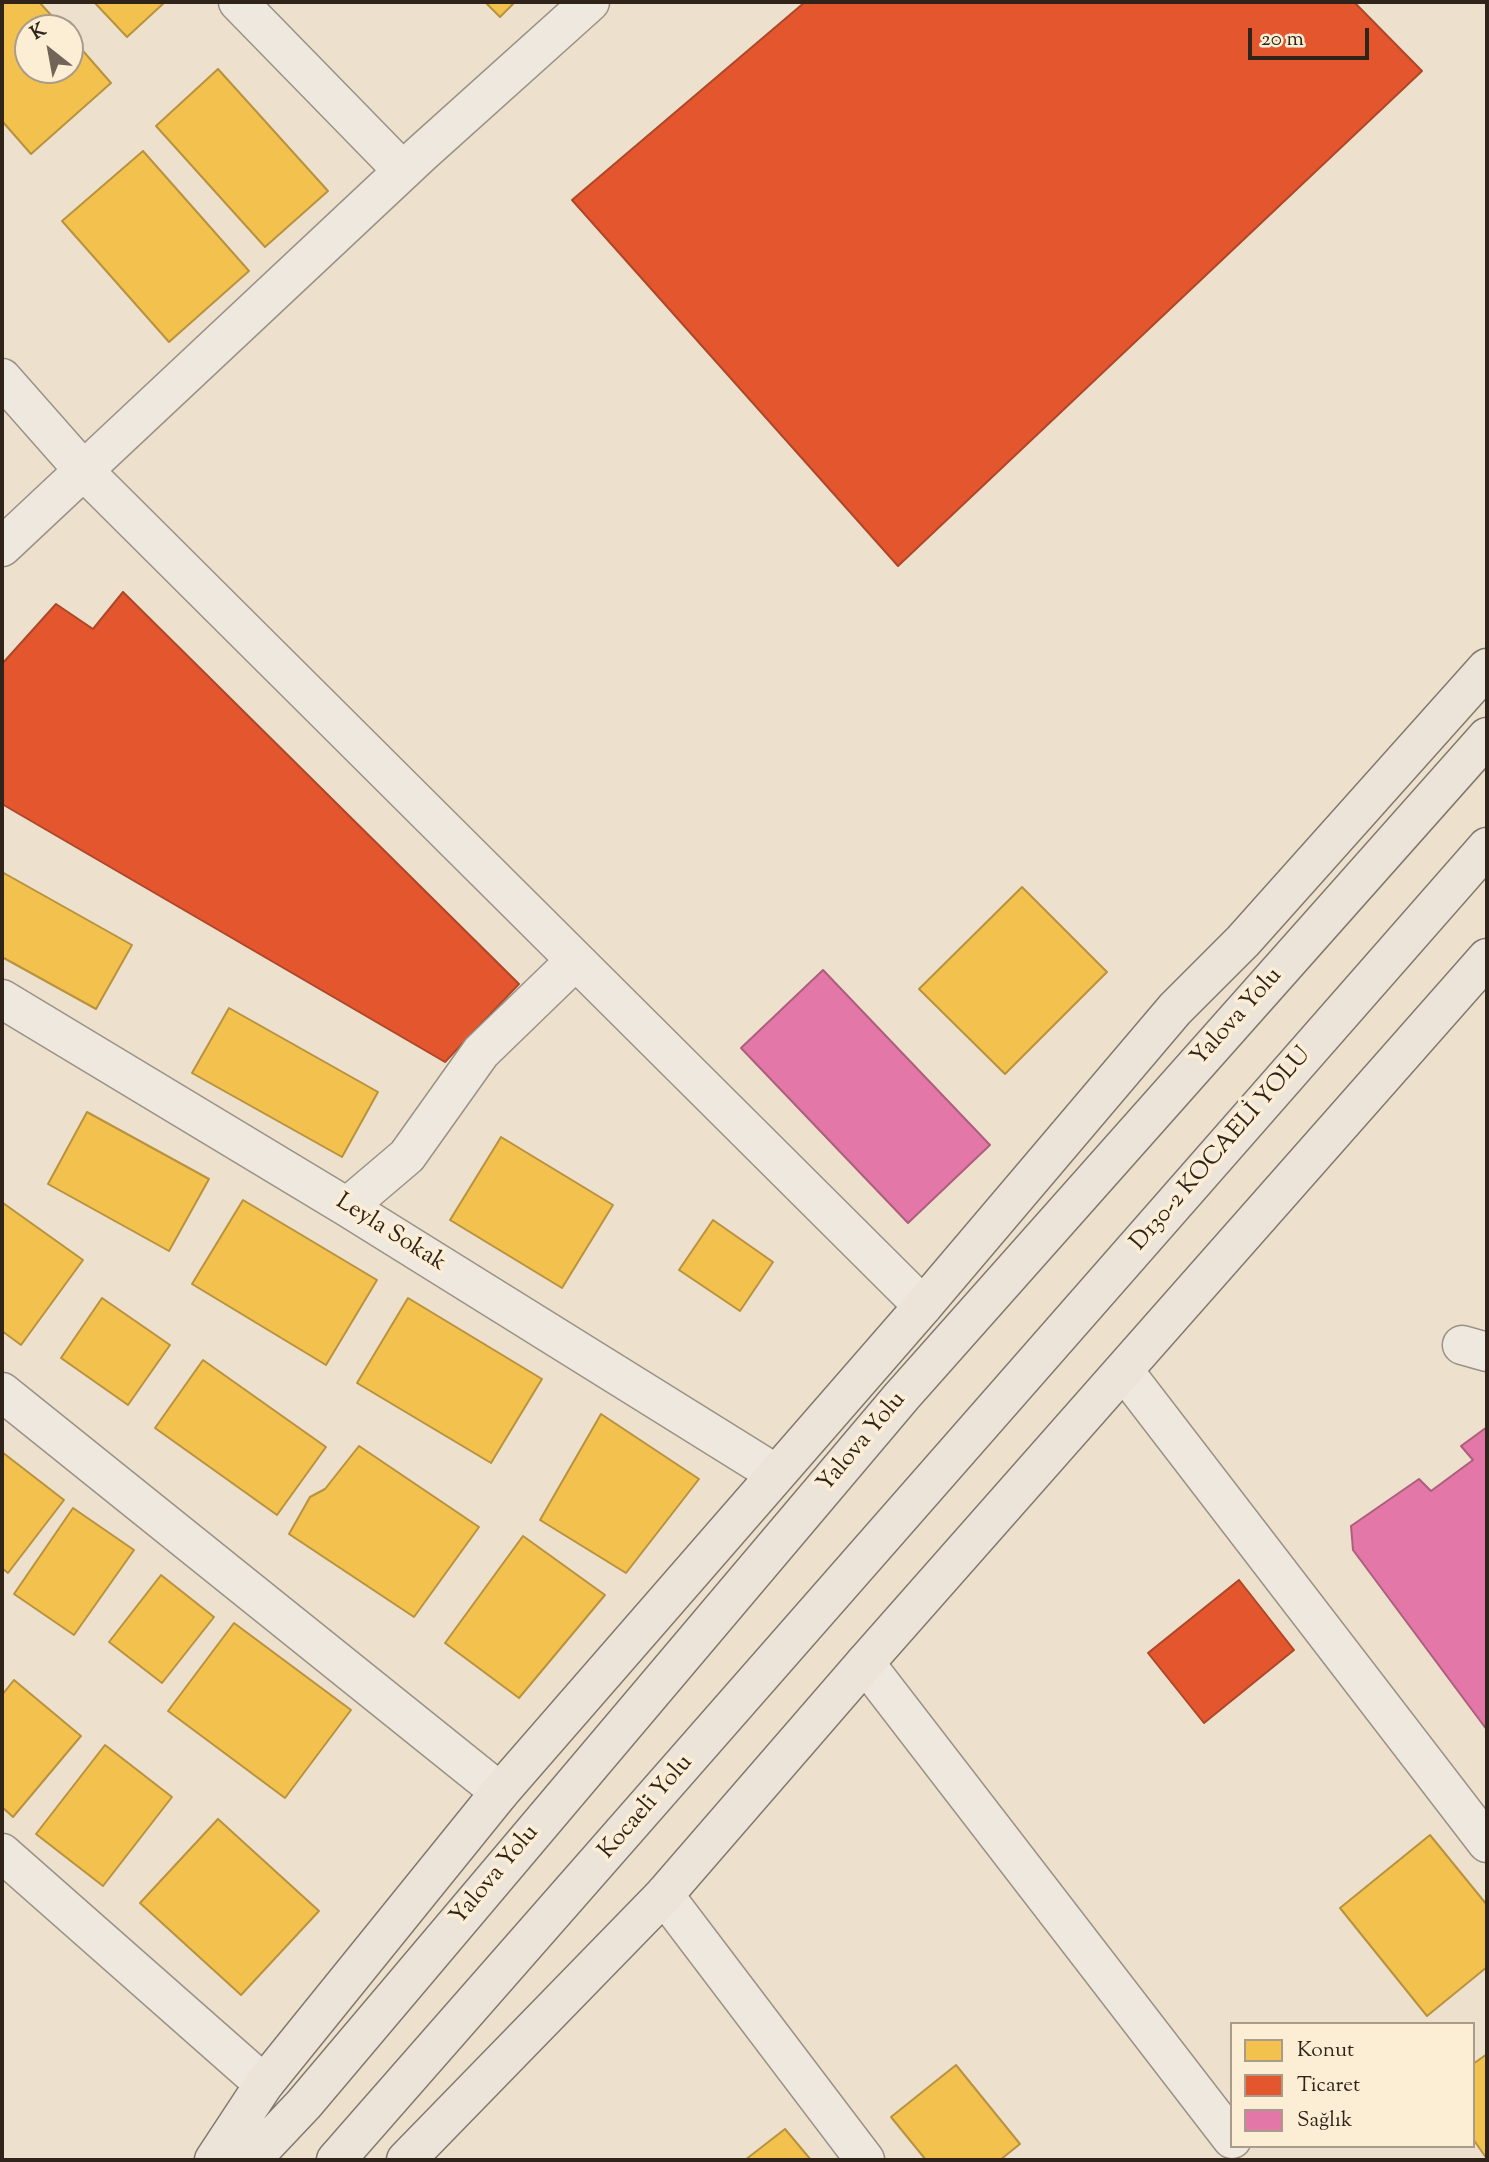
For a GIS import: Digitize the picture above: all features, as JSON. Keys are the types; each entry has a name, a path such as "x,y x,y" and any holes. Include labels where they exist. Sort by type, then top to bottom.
{"highway":[{"path":"214,2160 264,2084 500,1792 923,1306 1175,1009 1243,941 1487,668"},
{"name":"Yalova Yolu","path":"251,2160 313,2094 902,1396 1487,737"},
{"name":"D130-2 KOCAELİ YOLU","path":"957,1454 1487,847"},
{"path":"406,2160 664,1895 1487,958"},
{"name":"Kocaeli̇ Yolu","path":"336,2160 957,1454"}],"street":[{"path":"238,2 403,172"},
{"path":"2,547 403,172 590,2"},
{"path":"2,378 84,471 923,1306"},
{"path":"347,1207 407,1156 481,1052 575,961"},
{"name":"Leyla Sokak","path":"2,999 347,1207 776,1474"},
{"path":"1124,1370 1487,1843"},
{"path":"2,1392 500,1792"},
{"path":"865,1663 1230,2136"},
{"path":"2,1853 264,2084"},
{"path":"664,1895 865,2160"}],"building: Konut":[{"path":"2,2 39,2 50,14 14,14 14,84 84,84 84,52 111,83 31,154 2,121"},
{"path":"94,2 165,2 127,37"},
{"path":"485,2 515,2 500,17"},
{"path":"218,69 328,191 265,247 156,126"},
{"path":"143,151 249,271 169,342 62,221"},
{"path":"2,872 132,945 96,1009 2,957"},
{"path":"1022,887 1107,972 1005,1074 919,989"},
{"path":"229,1008 378,1092 342,1157 192,1073"},
{"path":"87,1112 209,1179 169,1251 48,1184"},
{"path":"501,1137 613,1205 562,1288 450,1220"},
{"path":"243,1200 377,1280 326,1365 192,1284"},
{"path":"3,1203 83,1260 21,1345 2,1331"},
{"path":"713,1220 773,1262 740,1311 679,1270"},
{"path":"102,1298 170,1345 128,1405 61,1358"},
{"path":"408,1298 542,1379 491,1463 357,1383"},
{"path":"203,1360 326,1447 277,1515 155,1428"},
{"path":"601,1414 699,1479 626,1573 540,1520"},
{"path":"359,1446 479,1527 414,1617 289,1534 310,1497 325,1489"},
{"path":"2,1452 64,1500 8,1573 2,1568"},
{"path":"73,1508 134,1550 74,1635 14,1594"},
{"path":"523,1536 605,1595 519,1698 445,1643"},
{"path":"161,1575 214,1617 162,1683 109,1642"},
{"path":"234,1623 351,1710 285,1798 168,1711"},
{"path":"14,1680 81,1736 13,1817 2,1807 2,1695"},
{"path":"105,1745 172,1797 103,1886 36,1834"},
{"path":"218,1819 319,1911 241,1995 140,1903"},
{"path":"1430,1835 1487,1905 1487,1967 1427,2016 1340,1908"},
{"path":"1487,2054 1487,2159 1475,2142 1475,2063"},
{"path":"956,2065 1020,2144 1000,2160 926,2160 891,2117"},
{"path":"785,2129 811,2160 745,2160"}],"building: Ticaret":[{"path":"805,2 1354,2 1422,71 898,566 572,200"},
{"path":"123,592 519,984 445,1062 2,804 2,664 56,604 93,629"},
{"path":"1239,1580 1294,1650 1204,1723 1148,1653"}],"building: Sağlık":[{"path":"823,970 990,1145 908,1223 741,1048"},
{"path":"1487,1427 1487,1730 1353,1550 1351,1526 1419,1479 1431,1491 1473,1460 1461,1446"}]}
